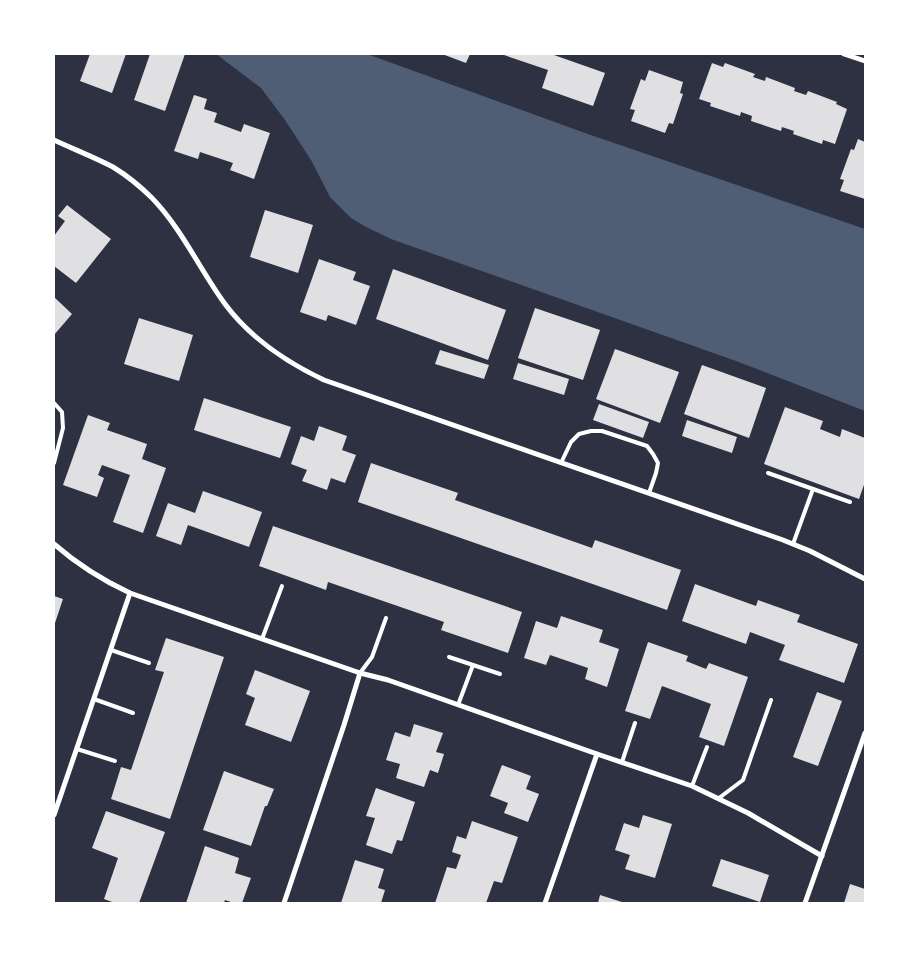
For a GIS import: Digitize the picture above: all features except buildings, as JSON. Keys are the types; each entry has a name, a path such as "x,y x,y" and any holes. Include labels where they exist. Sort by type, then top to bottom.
{"street":[{"path":"844,54 865,61"},
{"path":"54,140 114,167 151,197 166,214 225,304 260,341 301,370 324,380 793,544 865,579"},
{"path":"54,544 87,569 130,593 360,673 388,680 692,786 748,813 822,856"},
{"path":"54,815 130,593"},
{"path":"284,903 360,673"},
{"path":"805,903 865,733"},
{"path":"545,903 596,754"}],"lane":[{"path":"54,403 62,412 63,428 54,463"},
{"path":"562,463 571,442 579,434 591,431 602,431 646,446 658,463 649,494"},
{"path":"768,473 850,502"},
{"path":"793,544 813,489"},
{"path":"262,639 282,586"},
{"path":"360,673 372,657 386,618"},
{"path":"110,650 149,664"},
{"path":"449,657 500,674"},
{"path":"458,705 473,665"},
{"path":"94,699 133,713"},
{"path":"719,798 743,780 771,700"},
{"path":"622,762 635,723"},
{"path":"692,786 707,748"},
{"path":"77,749 115,761"}],"water":[{"path":"216,54 367,54 585,133 865,229 865,411 736,361 391,239 366,227 351,218 330,197 311,160 261,88"}]}
